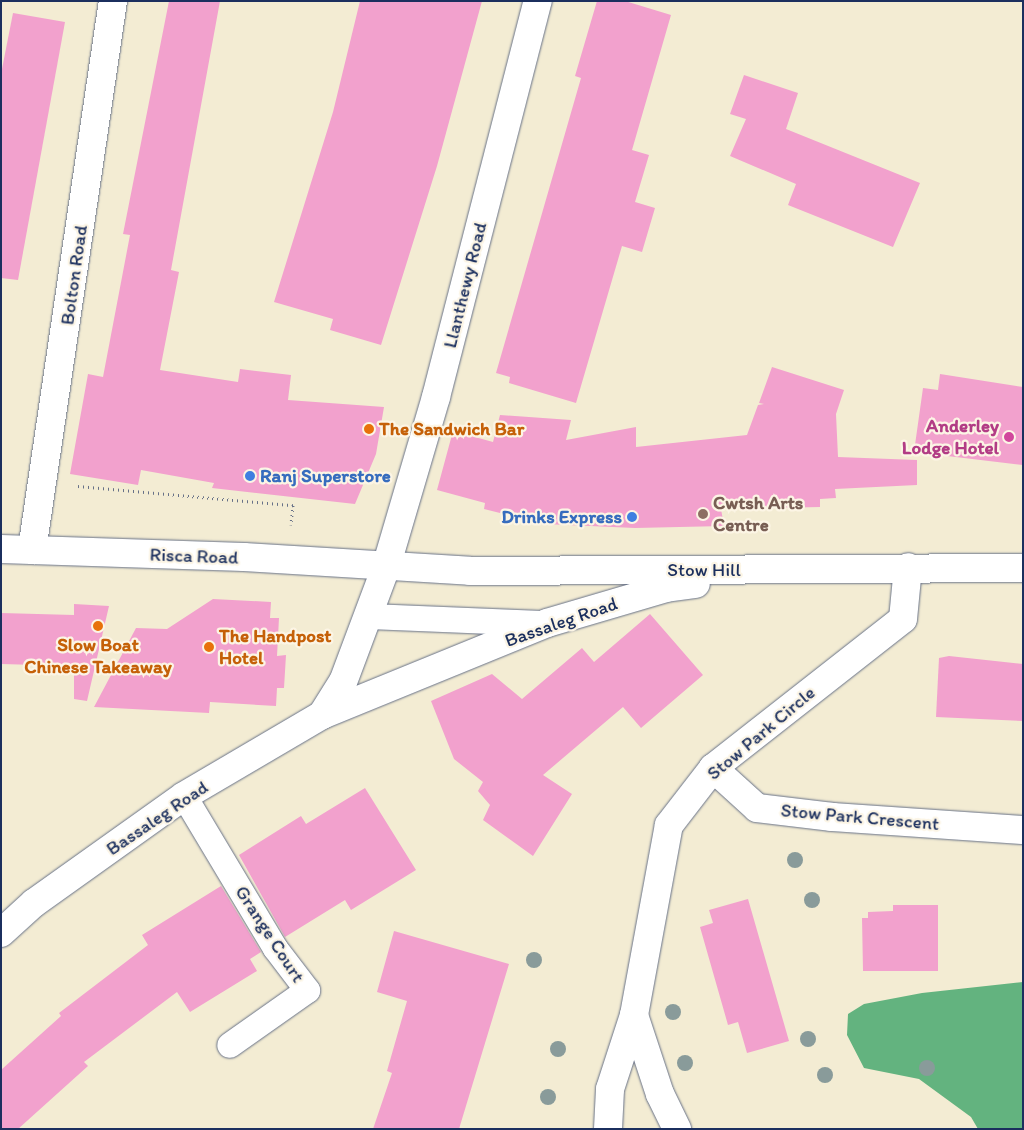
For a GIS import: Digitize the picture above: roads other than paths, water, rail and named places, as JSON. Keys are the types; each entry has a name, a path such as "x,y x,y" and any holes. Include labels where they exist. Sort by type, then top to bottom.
{"street":[{"name":"Bolton Road","path":"32,550 113,1"},
{"name":"Llanthewy Road","path":"386,567 436,397 538,1"},
{"name":"Risca Road","path":"1,549 244,557 386,567"},
{"name":"Stow Hill","path":"386,567 470,571 812,571 908,567 1023,568"},
{"name":"Bassaleg Road","path":"322,715 343,682 386,567"},
{"name":"Stow Park Circle","path":"608,1129 610,1089 634,1015 669,825 713,768 903,619 908,567"},
{"name":"Bassaleg Road","path":"1,933 34,903 184,796 322,715 547,623 666,588 812,571"},
{"name":"Stow Park Crescent","path":"713,768 756,808 832,817 1023,830"},
{"name":"Stow Park Circle","path":"634,1015 660,1094 677,1129"}],"lane":[{"path":"368,616 547,623"},
{"name":"Grange Court","path":"184,796 275,948 307,990 229,1045"}],"place":[{"name":"The Sandwich Bar","path":"369,429"},
{"name":"Anderley Lodge Hotel","path":"1009,437"},
{"name":"Ranj Superstore","path":"250,476"},
{"name":"Cwtsh Arts Centre","path":"703,514"},
{"name":"Drinks Express","path":"632,517"},
{"name":"Slow Boat Chinese Takeaway","path":"98,626"},
{"name":"The Handpost Hotel","path":"209,647"}]}
